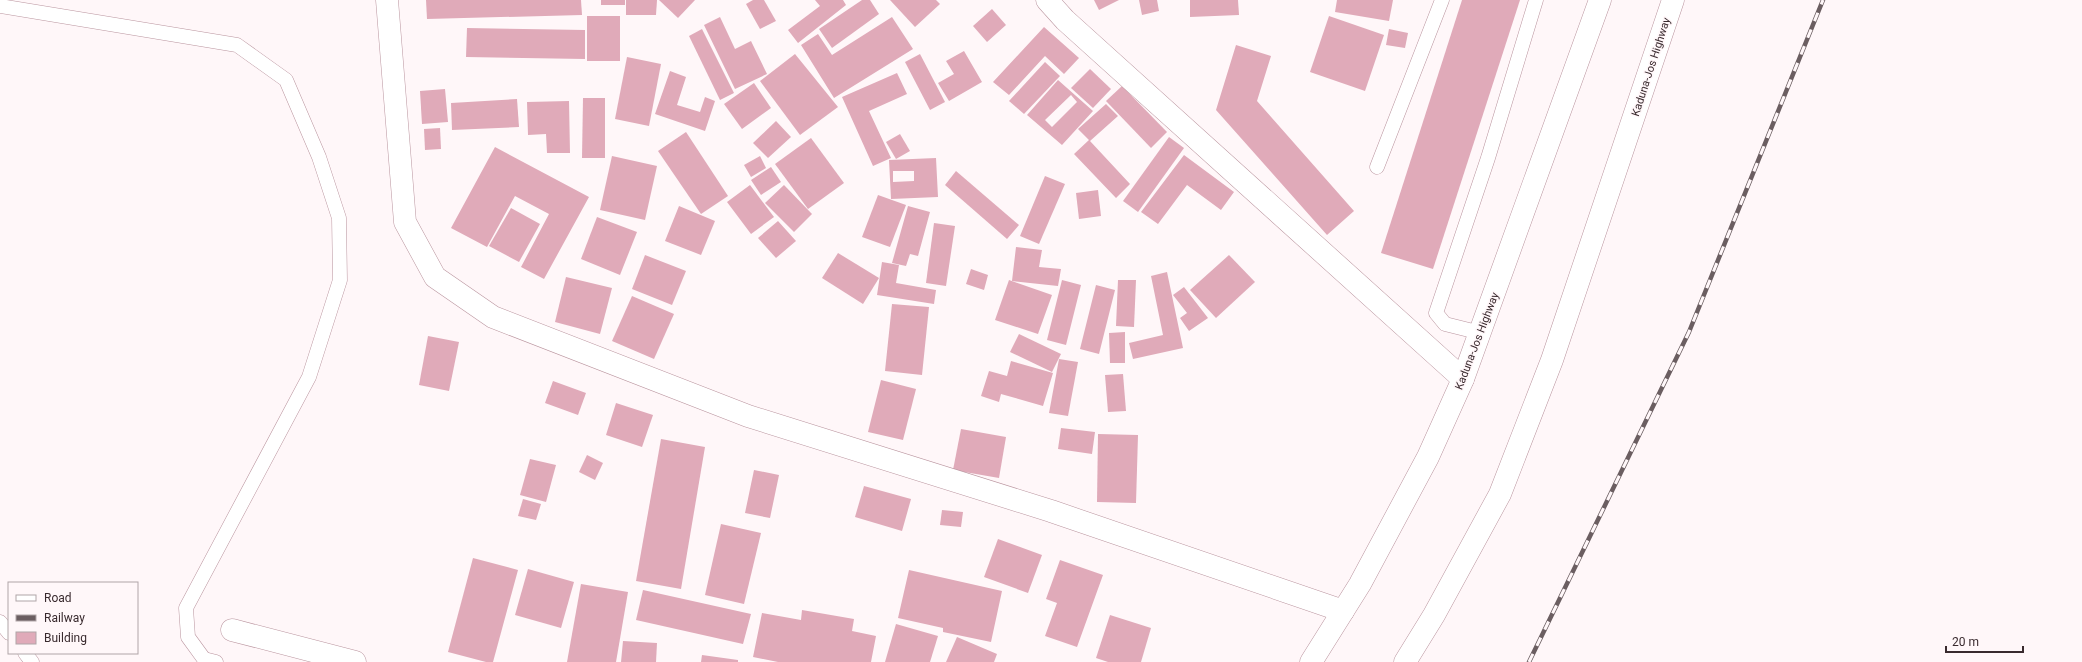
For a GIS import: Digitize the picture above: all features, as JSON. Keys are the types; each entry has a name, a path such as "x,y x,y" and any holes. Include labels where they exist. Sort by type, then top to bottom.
{"main road":[{"path":"387,0 405,222 436,277 493,318 748,416 1051,511 1343,611"},
{"path":"1046,0 1065,20 1463,379"},
{"name":"Kaduna-Jos Highway","path":"1311,662 1360,584 1428,457 1463,379 1481,333 1600,0"},
{"name":"Kaduna-Jos Highway","path":"1405,662 1434,615 1500,494 1552,360 1673,0"},
{"path":"232,630 355,662"}],"lane":[{"path":"1377,167 1442,0"},
{"path":"1481,333 1445,324 1436,313 1485,165 1536,0"},
{"path":"0,6 237,45 286,80 318,157 339,218 340,280 309,378 186,608 188,638 204,659 216,662"},
{"path":"0,622 8,632"},
{"path":"26,654 32,662"}],"building":[{"path":"426,0 581,0 582,15 427,19"},
{"path":"601,0 625,0 625,5 601,5"},
{"path":"626,0 657,0 656,15 626,15"},
{"path":"659,0 695,0 678,18"},
{"path":"753,0 764,0 776,21 760,29 746,4"},
{"path":"815,0 843,0 846,5 798,43 788,30 820,6"},
{"path":"862,0 870,0 879,14 832,48 819,29"},
{"path":"890,0 936,0 940,4 915,27"},
{"path":"1094,0 1119,0 1099,10"},
{"path":"1139,0 1157,0 1159,11 1142,15"},
{"path":"1190,0 1238,0 1239,15 1190,17"},
{"path":"1337,0 1393,0 1389,21 1335,12"},
{"path":"1462,0 1520,0 1433,269 1381,253"},
{"path":"992,9 1006,25 987,42 973,26"},
{"path":"587,16 620,16 620,61 587,61"},
{"path":"1329,16 1384,35 1365,91 1310,72"},
{"path":"720,17 735,49 751,41 767,74 735,89 704,25"},
{"path":"892,17 913,49 834,98 801,45 818,34 832,55"},
{"path":"1044,27 1079,58 1064,74 1045,56 1009,95 993,82"},
{"path":"467,28 585,30 585,59 466,57"},
{"path":"702,29 734,93 720,100 689,36"},
{"path":"1389,29 1408,33 1405,48 1386,45"},
{"path":"1236,45 1271,56 1257,101 1354,211 1327,235 1216,110"},
{"path":"964,51 982,82 949,101 938,83 954,74 946,61"},
{"path":"795,54 838,107 800,135 760,81"},
{"path":"920,54 945,102 930,110 905,62"},
{"path":"627,57 661,64 649,126 615,119"},
{"path":"1045,62 1060,76 1024,114 1009,101"},
{"path":"1090,69 1111,89 1093,108 1071,88"},
{"path":"670,71 686,77 677,105 700,112 705,97 715,101 705,131 655,114"},
{"path":"897,73 907,94 869,111 891,158 873,166 842,97"},
{"path":"1058,80 1093,111 1062,145 1027,115","holes":["1071,95 1077,102 1052,127 1045,120"]},
{"path":"754,83 771,108 742,129 724,104"},
{"path":"1122,86 1167,132 1151,148 1106,101"},
{"path":"445,89 448,122 422,124 420,91"},
{"path":"583,98 605,98 605,158 582,158"},
{"path":"517,99 519,127 452,130 451,103"},
{"path":"569,101 570,153 547,153 546,134 528,135 527,102"},
{"path":"1106,104 1118,116 1090,141 1130,184 1116,198 1074,154 1089,140 1078,129"},
{"path":"776,121 791,137 768,158 753,143"},
{"path":"440,128 441,149 425,150 424,129"},
{"path":"686,132 728,196 701,214 658,151"},
{"path":"900,134 910,151 896,159 886,142"},
{"path":"1169,137 1184,148 1138,212 1123,201"},
{"path":"811,138 844,183 808,209 775,164"},
{"path":"495,147 589,197 544,279 521,267 549,214 515,196 487,247 451,228"},
{"path":"1184,155 1234,192 1221,210 1187,185 1158,224 1141,212"},
{"path":"612,156 657,166 645,220 600,210"},
{"path":"760,156 766,168 751,177 744,165"},
{"path":"936,158 938,197 891,199 889,160","holes":["893,171 914,171 914,181 893,182"]},
{"path":"771,167 781,182 761,195 751,180"},
{"path":"956,171 1019,225 1007,239 945,185"},
{"path":"1045,176 1065,184 1039,244 1020,236"},
{"path":"750,185 774,217 751,234 727,202"},
{"path":"784,185 812,214 794,232 765,203"},
{"path":"1098,190 1101,216 1079,219 1076,193"},
{"path":"878,195 906,205 890,247 862,237"},
{"path":"679,206 715,221 701,255 665,241"},
{"path":"908,206 930,212 918,256 910,254 906,266 892,263"},
{"path":"511,208 540,224 519,262 489,246"},
{"path":"597,217 637,232 620,275 581,259"},
{"path":"778,221 796,241 776,258 758,238"},
{"path":"934,223 955,226 946,286 926,283"},
{"path":"1016,247 1042,250 1039,267 1061,269 1058,286 1012,281"},
{"path":"838,253 879,278 863,304 822,278"},
{"path":"645,255 686,271 672,305 632,289"},
{"path":"1229,255 1255,282 1216,318 1190,290"},
{"path":"882,262 899,265 896,283 936,290 934,304 877,295"},
{"path":"971,269 988,275 984,290 966,284"},
{"path":"1167,272 1183,348 1133,359 1129,343 1163,335 1151,276"},
{"path":"566,277 612,288 600,334 555,322"},
{"path":"1009,280 1052,295 1038,334 995,320"},
{"path":"1062,280 1081,285 1066,345 1047,340"},
{"path":"1118,280 1136,280 1134,327 1116,326"},
{"path":"1096,285 1115,290 1099,354 1080,349"},
{"path":"1184,287 1208,318 1189,331 1180,318 1187,313 1173,295"},
{"path":"632,296 674,314 654,359 612,341"},
{"path":"892,304 929,307 922,375 885,371"},
{"path":"1125,332 1125,363 1110,363 1109,333"},
{"path":"1019,334 1061,354 1052,372 1010,352"},
{"path":"428,336 459,342 449,391 419,385"},
{"path":"1059,359 1078,362 1068,416 1049,413"},
{"path":"1011,361 1053,373 1043,406 1001,394 999,402 981,396 989,371 1007,376"},
{"path":"1123,374 1126,411 1108,412 1105,375"},
{"path":"881,380 916,389 903,440 868,432"},
{"path":"553,381 586,393 578,415 545,403"},
{"path":"616,403 653,415 642,447 606,435"},
{"path":"1061,428 1095,432 1092,454 1058,449"},
{"path":"961,429 1006,437 999,478 953,470"},
{"path":"1098,434 1138,435 1136,503 1097,502"},
{"path":"661,439 705,447 681,589 636,581"},
{"path":"587,455 603,463 595,480 579,472"},
{"path":"530,459 556,465 546,502 520,495"},
{"path":"754,470 779,475 770,518 745,513"},
{"path":"864,486 911,499 902,531 855,517"},
{"path":"523,499 541,504 536,520 518,516"},
{"path":"942,510 963,512 961,527 940,525"},
{"path":"721,524 761,533 744,604 705,595"},
{"path":"998,539 1042,555 1028,593 984,577"},
{"path":"473,558 518,570 493,662 486,662 448,652"},
{"path":"1060,560 1103,575 1077,647 1045,636 1057,603 1046,599"},
{"path":"528,569 574,582 561,628 515,615"},
{"path":"909,570 1002,591 991,642 943,632 943,628 898,618"},
{"path":"581,584 628,592 616,662 567,662"},
{"path":"643,590 751,614 743,644 636,620"},
{"path":"802,610 854,619 852,631 876,636 871,662 778,662 753,657 762,613 801,620"},
{"path":"1110,615 1151,628 1141,662 1108,662 1096,658"},
{"path":"896,624 938,636 930,662 885,662"},
{"path":"957,637 997,654 994,662 946,662"},
{"path":"623,641 657,643 656,662 621,662"},
{"path":"702,655 738,660 738,662 701,662"}],"railway":[{"path":"1529,662 1689,332 1823,0"}]}
